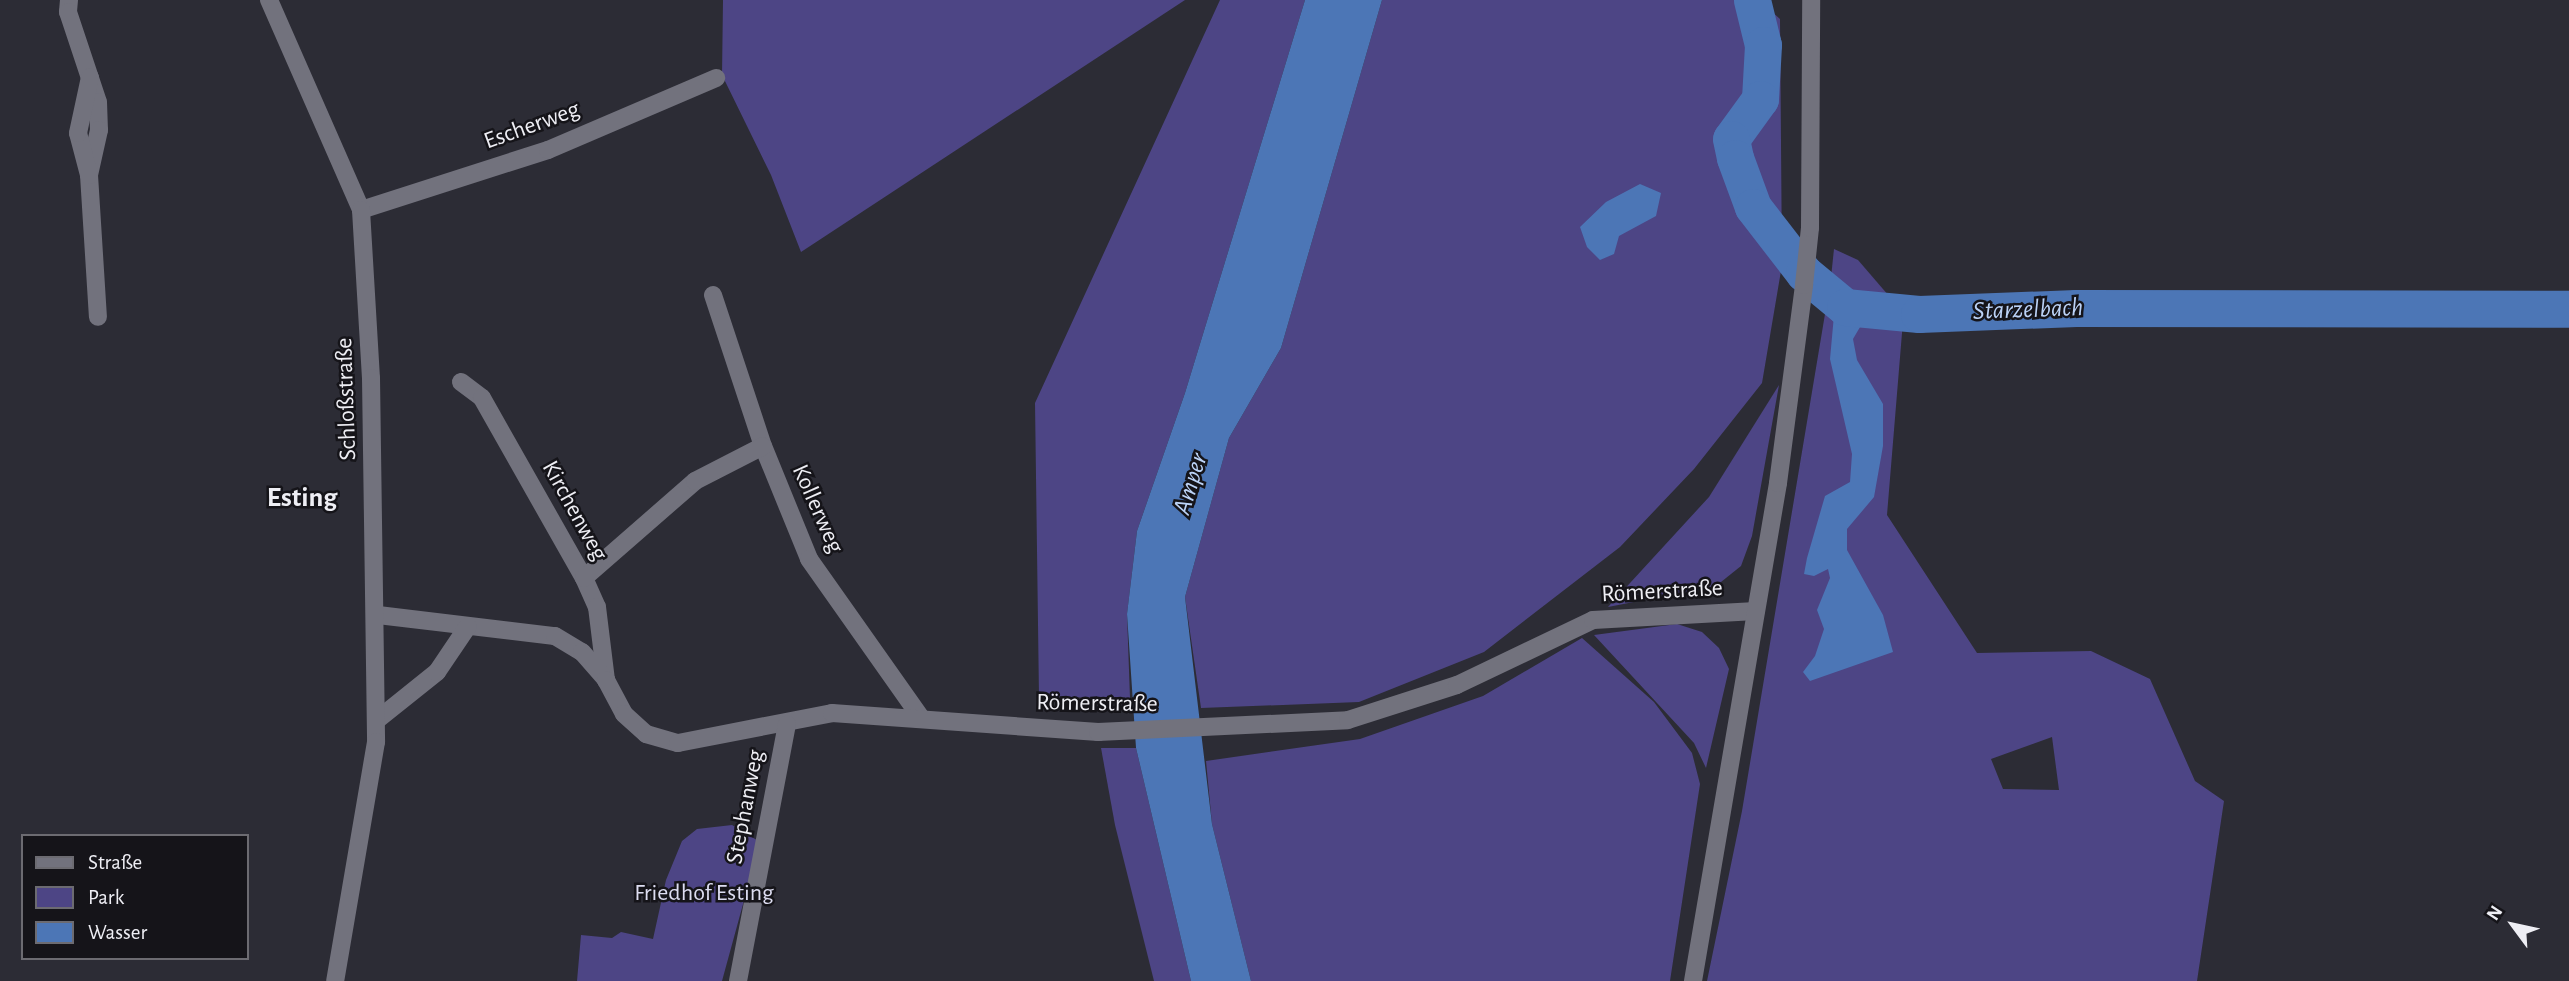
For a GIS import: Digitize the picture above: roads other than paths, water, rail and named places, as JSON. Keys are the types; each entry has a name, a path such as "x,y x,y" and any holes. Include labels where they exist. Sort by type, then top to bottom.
{"street":[{"path":"69,0 68,12 98,102 99,130 89,175 98,317"},
{"name":"Schloßstraße","path":"269,0 361,210 378,615 377,720 334,981"},
{"path":"1693,981 1756,611 1804,285 1807,249 1811,0"},
{"name":"Escherweg","path":"361,210 548,150 716,78"},
{"name":"Kollerweg","path":"713,295 763,446 809,559 921,718"},
{"name":"Kirchenweg","path":"461,382 482,398 584,578 597,607 606,680"},
{"path":"584,578 695,481 763,446"},
{"name":"Römerstraße","path":"378,615 555,636 582,652 606,680 624,714 646,734 678,743 787,725 832,713 1098,732 1215,729 1348,720 1457,685 1592,620 1756,611"},
{"path":"377,720 438,672 468,626"},
{"name":"Stephanweg","path":"738,981 787,725"}],"water":[{"name":"Amper","path":"1305,0 1382,0 1281,348 1229,438 1185,597 1212,824 1251,981 1191,981 1136,748 1127,614 1137,531 1185,393"},
{"path":"1640,184 1661,193 1656,216 1619,236 1614,254 1600,260 1587,247 1580,227 1606,202"},
{"path":"1836,293 1900,307 1900,317 1863,322 1853,339 1857,360 1883,404 1883,446 1874,497 1847,529 1847,550 1883,615 1893,652 1810,681 1803,672 1815,656 1824,629 1817,610 1830,578 1828,569 1814,576 1804,574 1825,496 1850,482 1852,454 1830,359"}],"waterway":[{"name":"Starzelbach","path":"1752,0 1763,45 1760,99 1731,139 1735,158 1753,207 1804,273 1845,307 1919,314 2076,308 2569,309"}],"district":[{"name":"Esting","path":"302,498"}],"park label":[{"name":"Friedhof Esting","path":"704,894"}]}
